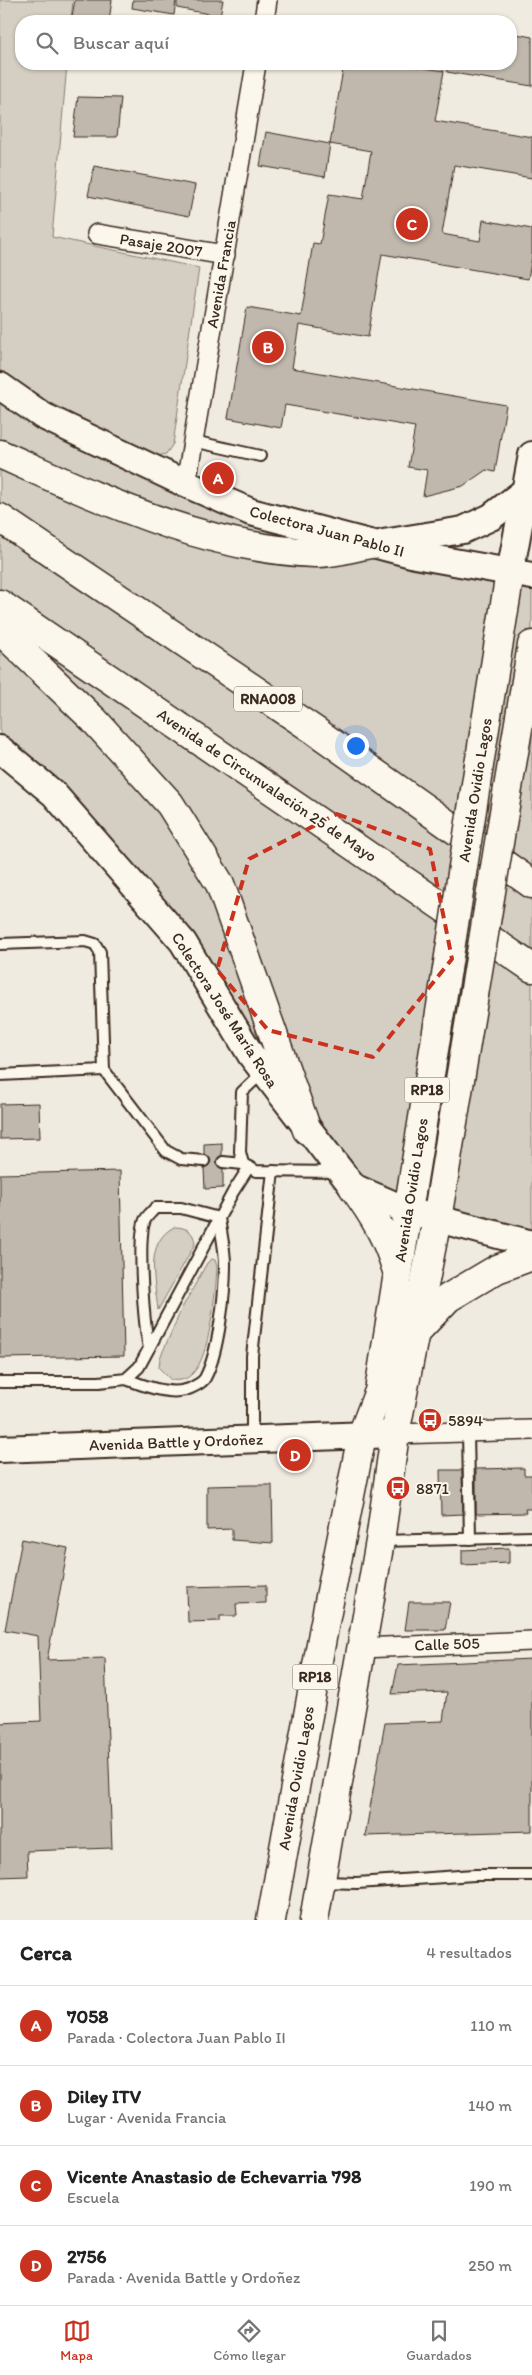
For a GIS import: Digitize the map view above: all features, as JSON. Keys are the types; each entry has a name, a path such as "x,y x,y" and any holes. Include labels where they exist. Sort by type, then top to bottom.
{"main road":[{"name":"Colectora Juan Pablo II","path":"0,386 43,416 186,484 251,512 415,555 521,574"},
{"path":"0,454 130,509 206,536 261,548 317,553 463,530 490,517 525,491"},
{"name":"Avenida Ovidio Lagos","path":"270,1920 324,1627 362,1435 379,1391 479,765 521,574 525,491 532,455"},
{"name":"RNA008","path":"0,518 314,730 532,884"},
{"name":"Avenida de Circunvalación 25 de Mayo","path":"0,604 532,968"},
{"path":"0,630 94,720 170,804 220,884 307,1130"},
{"name":"Avenida Ovidio Lagos","path":"314,1920 380,1541 395,1434 437,1219 532,644"},
{"name":"Colectora José María Rosa","path":"0,749 54,794 183,942 264,1072 307,1130 347,1179 408,1211 532,1244"},
{"name":"RP18","path":"347,1179 375,1217 389,1242 398,1274"},
{"path":"413,1335 448,1298 497,1269 532,1256"},
{"name":"Avenida Battle y Ordoñez","path":"0,1449 395,1434"}],"street":[{"path":"265,15 267,0"},
{"name":"Avenida Francia","path":"186,484 255,70"},
{"name":"Pasaje 2007","path":"97,234 224,255"},
{"name":"Avenida Battle y Ordoñez","path":"395,1434 532,1430"},
{"name":"Calle 505","path":"362,1648 532,1641"}],"lane":[{"path":"193,441 260,456"},
{"path":"0,944 85,940 95,944 100,952 104,1070 166,1151 181,1159 204,1161"},
{"path":"0,1075 104,1070"},
{"path":"246,1165 240,1152 242,1092 264,1072"},
{"path":"223,1162 246,1165 256,1171 347,1179"},
{"path":"126,1379 139,1367 246,1165"},
{"path":"252,1440 252,1356 273,1171"},
{"path":"149,1348 145,1327 142,1249 145,1220 155,1208 181,1208 219,1218"},
{"path":"0,1382 99,1382 126,1379 149,1388 170,1391 192,1388 204,1380 212,1358 220,1320 225,1264 219,1218"},
{"path":"468,1432 470,1539"},
{"path":"380,1541 532,1537"},
{"path":"321,1882 357,1883 474,1875 532,1875"}],"highlighted area":[{"path":"337,814 430,849 452,959 373,1057 268,1030 217,970 249,859"}],"shaded area":[{"path":"0,0 73,0 72,15 15,15 15,70 66,70 52,237 199,268 173,444 166,454 152,457 57,408 0,370"},
{"path":"0,386 186,484 532,576 532,1244 353,1187 183,942 0,749"},
{"path":"174,1227 189,1231 193,1236 195,1244 158,1310 154,1275 155,1253 158,1243"},
{"path":"212,1259 215,1260 217,1266 215,1290 208,1339 203,1354 198,1366 190,1376 182,1380 171,1380 159,1368 160,1358 182,1308 207,1263"}],"building":[{"path":"75,0 112,0 110,15 72,15"},
{"path":"133,0 176,0 174,15 132,8"},
{"path":"177,0 223,0 220,15 177,8"},
{"path":"517,34 532,37 532,86 447,72 447,70 517,70"},
{"path":"343,70 444,71 435,121 532,137 532,178 454,165 442,234 480,241 483,220 532,229 532,256 528,279 382,254 368,337 299,325 292,368 506,405 495,472 486,470 463,486 423,496 427,470 408,467 415,427 285,405 281,428 228,418 247,307 301,316 313,243 320,244 329,194 363,199 371,151 330,144"},
{"path":"78,97 121,98 117,137 73,137"},
{"path":"266,132 330,144 325,177 260,166"},
{"path":"94,166 195,185 189,216 88,196"},
{"path":"39,1103 40,1138 0,1139 0,1104"},
{"path":"222,1143 222,1155 216,1162 223,1169 223,1188 205,1189 204,1168 211,1161 204,1154 204,1144"},
{"path":"120,1171 124,1356 0,1358 0,1174"},
{"path":"524,1468 524,1475 532,1475 532,1509 525,1509 526,1513 476,1514 476,1469"},
{"path":"440,1470 462,1470 463,1514 441,1515"},
{"path":"272,1485 273,1543 232,1540 232,1529 207,1530 207,1486"},
{"path":"22,1539 68,1548 47,1660 105,1658 112,1848 27,1851 28,1876 0,1877 0,1723 41,1721 38,1636 5,1630"},
{"path":"509,1548 509,1563 462,1565 462,1550"},
{"path":"266,1585 266,1603 236,1604 237,1616 220,1616 220,1621 188,1622 187,1587"},
{"path":"409,1602 450,1602 445,1630 405,1630"},
{"path":"532,1659 532,1831 365,1836 385,1723 443,1721 447,1692 392,1694 398,1665"}],"place":[{"name":"Vicente Anastasio de Echevarria 798","path":"412,224"},
{"name":"Diley ITV","path":"268,347"},
{"name":"7058","path":"218,478"},
{"name":"5894","path":"430,1420"},
{"name":"2756","path":"295,1455"},
{"name":"8871","path":"398,1488"}]}
